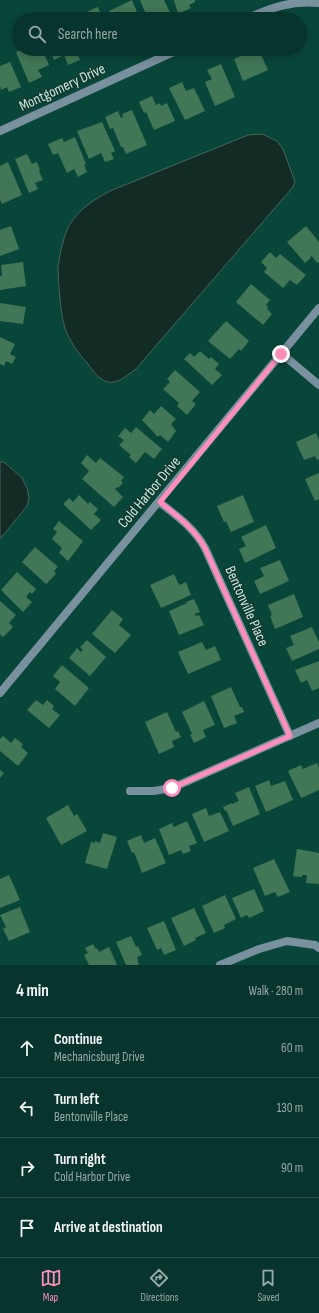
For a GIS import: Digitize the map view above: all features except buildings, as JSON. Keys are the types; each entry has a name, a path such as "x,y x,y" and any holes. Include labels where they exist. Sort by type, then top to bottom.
{"street":[{"path":"261,12 287,3 319,3"},
{"name":"Montgomery Drive","path":"0,131 165,56"},
{"name":"Cold Harbor Drive","path":"0,693 160,502 319,308"},
{"path":"281,354 319,385"},
{"name":"Bentonville Place","path":"160,502 187,524 205,548 290,736"},
{"path":"130,791 154,791 172,788 319,723"},
{"path":"220,965 259,949 287,941 315,945 319,948"}],"water":[{"path":"262,134 277,141 283,149 295,182 293,187 135,370 115,382 105,381 94,372 81,356 69,338 64,323 60,298 58,268 64,239 70,224 83,209 110,191 248,135"},
{"path":"0,462 4,462 22,478 27,488 29,498 27,506 0,539"}],"route":[{"path":"172,788 290,736 209,555 198,537 187,524 160,502 281,354"}]}
